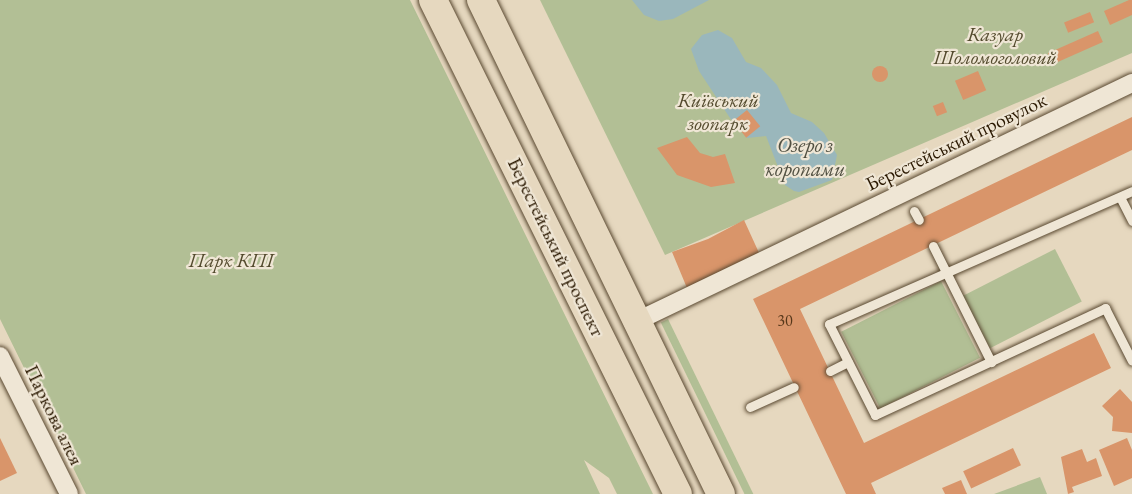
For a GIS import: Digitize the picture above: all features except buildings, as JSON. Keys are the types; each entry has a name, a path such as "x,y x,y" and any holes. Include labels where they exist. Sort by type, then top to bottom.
{"main road":[{"name":"Берестейський проспект","path":"433,0 678,494"},
{"name":"Берестейський проспект","path":"481,0 721,494"}],"street":[{"name":"Берестейський провулок","path":"637,321 1132,83"},
{"name":"Паркова алея","path":"0,356 69,494"}],"lane":[{"path":"1132,191 945,271 829,324 875,415 1105,308 1132,361"},
{"path":"1120,197 1132,221"},
{"path":"933,246 991,362"},
{"path":"830,371 848,362"},
{"path":"750,407 794,387"}],"green space":[{"name":"Парк КПІ","path":"0,0 410,0 653,494 617,494 609,478 584,460 600,494 86,494 0,319"},
{"name":"Київський зоопарк","path":"540,0 1132,0 1132,53 665,255"},
{"path":"1055,249 1082,302 990,348 963,296"},
{"path":"941,281 980,358 880,408 841,332"},
{"path":"668,319 753,494 744,494 661,323"},
{"path":"1040,477 1047,494 994,494"}],"water":[{"path":"632,0 709,0 673,19 659,21 644,15"},
{"name":"Озеро з коропами","path":"718,30 732,38 746,62 761,68 777,85 791,113 812,122 824,133 837,155 832,180 799,192 794,191 785,185 766,136 747,138 730,118 699,71 691,49 702,35"}],"park label":[{"name":"Казуар Шоломоголовий","path":"995,46"}]}
